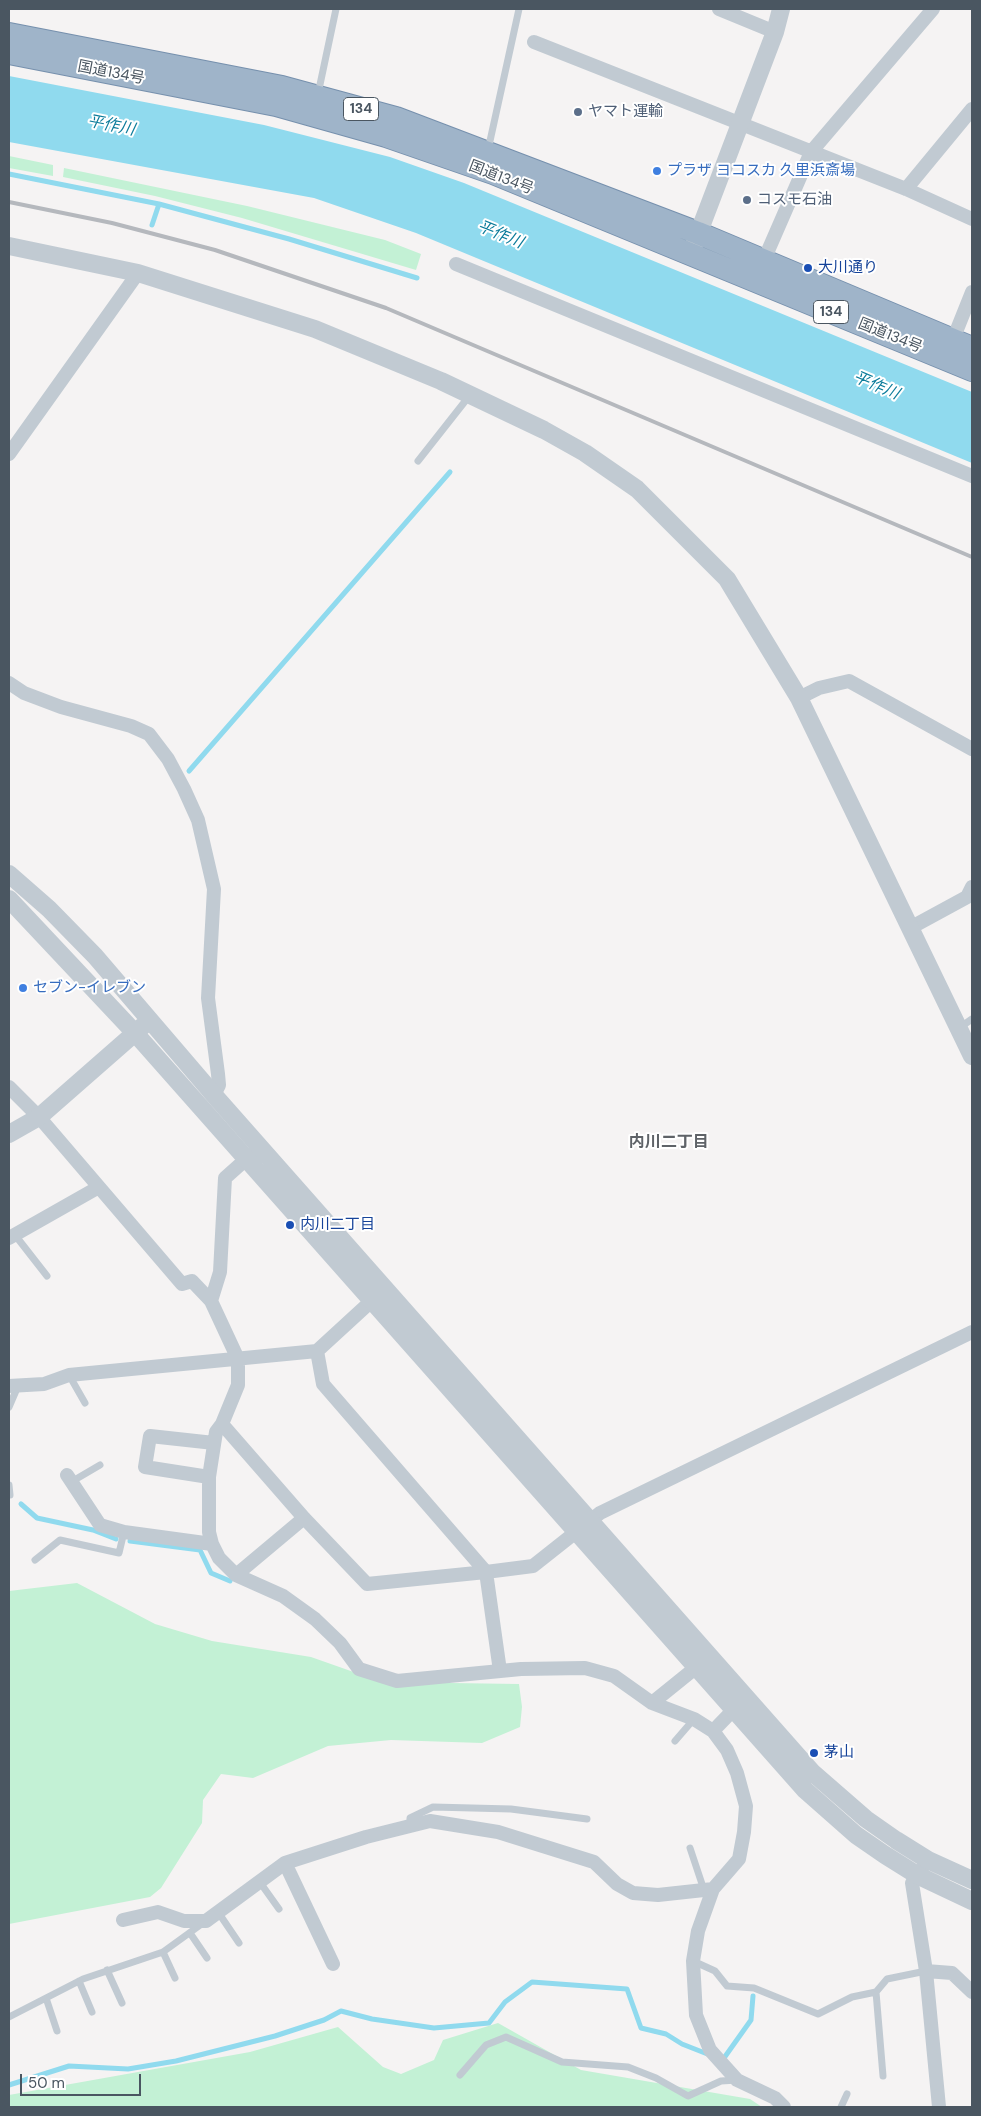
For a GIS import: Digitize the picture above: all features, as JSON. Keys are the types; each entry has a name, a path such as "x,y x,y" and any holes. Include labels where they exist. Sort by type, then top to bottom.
{"highway":[{"name":"国道134号","path":"9,34 282,87 396,118 690,255 957,349"},
{"name":"国道134号","path":"9,53 276,105 386,136 484,160 698,233 764,260 957,349 972,370"}],"street":[{"path":"719,9 775,32"},
{"path":"690,255 738,124 775,32 782,9"},
{"path":"764,260 811,152 933,9"},
{"path":"534,42 906,189 972,219"},
{"path":"906,189 972,109"},
{"path":"9,246 138,273 315,329 470,395 585,453 637,489 727,578 799,698 910,928 966,1024 972,1056"},
{"path":"456,264 972,476"},
{"path":"9,454 138,273"},
{"path":"957,349 972,292"},
{"path":"799,698 820,688 849,681 972,749"},
{"path":"9,683 24,693 61,707 131,726 149,734 168,759 184,789 198,820 214,888 208,998 219,1085 214,1094"},
{"path":"9,874 55,916 150,1020 812,1772 836,1794 888,1835 928,1860 972,1880"},
{"path":"910,928 967,897 972,887"},
{"path":"9,899 135,1033 805,1790 856,1835 917,1875 972,1901"},
{"path":"9,1134 39,1117 150,1020"},
{"path":"9,1087 39,1117 182,1284 192,1281 211,1301 238,1359 238,1385 222,1424 216,1432 209,1477 209,1532 212,1544 219,1558 236,1575 283,1596 315,1619 340,1643 359,1669 397,1681 500,1671 585,1668 614,1676 652,1703 694,1719 713,1731 727,1750 737,1773 746,1806 739,1859 709,1889 698,1932 693,1961 696,2014 710,2050 737,2080 775,2098 784,2107"},
{"path":"211,1301 220,1272 225,1178 261,1146"},
{"path":"12,1237 100,1187"},
{"path":"13,1386 44,1384 69,1375 317,1350 385,1288"},
{"path":"222,1424 304,1518 367,1584 486,1572 533,1566 591,1520 608,1509 972,1332"},
{"path":"317,1350 323,1384 486,1572 500,1671"},
{"path":"209,1477 145,1467 150,1436 214,1443"},
{"path":"69,1478 100,1525 124,1532 212,1544"},
{"path":"236,1575 304,1518"},
{"path":"652,1703 711,1656"},
{"path":"713,1731 746,1696"},
{"path":"123,1920 158,1912 184,1921 206,1921 285,1863 366,1837 430,1821 498,1832 594,1862 617,1884 633,1893 658,1895 709,1889"},
{"path":"928,1860 912,1883 926,1971 939,2107"},
{"path":"285,1863 333,1964"},
{"path":"926,1971 952,1973 972,1992"}],"lane":[{"path":"318,97 336,9"},
{"path":"484,160 519,9"},
{"path":"418,461 470,395"},
{"path":"12,1237 47,1276"},
{"path":"69,1375 85,1403"},
{"path":"9,1406 13,1386"},
{"path":"69,1478 100,1464"},
{"path":"9,1484 10,1495"},
{"path":"35,1560 60,1540 119,1553 124,1532"},
{"path":"675,1741 694,1719"},
{"path":"410,1826 410,1818 433,1807 511,1809 587,1819"},
{"path":"690,1848 709,1889"},
{"path":"259,1881 279,1909"},
{"path":"218,1912 239,1943"},
{"path":"9,2017 79,1981 163,1952 206,1921"},
{"path":"190,1933 207,1958"},
{"path":"163,1952 175,1978"},
{"path":"693,1961 715,1970 727,1986 754,1988 818,2014 852,1997 876,1992 887,1979 926,1971"},
{"path":"107,1970 122,2003"},
{"path":"79,1981 92,2012"},
{"path":"876,1992 883,2076"},
{"path":"46,1998 57,2031"},
{"path":"460,2075 486,2045 506,2037 562,2062 628,2067 656,2078 688,2096 721,2081 737,2080"},
{"path":"841,2107 847,2094"}],"green space":[{"path":"9,156 53,165 53,176 9,168"},
{"path":"64,168 247,206 385,240 421,254 416,270 242,218 155,196 63,177"},
{"path":"77,1583 155,1624 212,1641 311,1657 382,1682 519,1684 522,1707 520,1727 482,1743 391,1740 328,1746 253,1778 221,1774 203,1800 202,1823 161,1888 150,1897 9,1924 9,1591"},
{"path":"498,2023 581,2070 750,2099 762,2107 9,2107 9,2095 250,2052 338,2027 383,2067 401,2074 434,2060 443,2040"}],"water":[{"name":"平作川","path":"9,76 264,125 390,157 464,183 972,392 972,463 416,233 314,198 9,142"}],"waterway":[{"path":"9,174 159,204 289,239 417,278"},
{"path":"152,225 159,204"},
{"path":"189,771 450,472"},
{"path":"21,1504 37,1518 93,1530 116,1539"},
{"path":"130,1541 200,1550 211,1573 230,1581"},
{"path":"9,2085 69,2066 128,2069 176,2061 275,2036 324,2020 341,2011 372,2019 434,2028 489,2023 505,2002 532,1982 627,1989 641,2028 666,2034 682,2044 710,2055"},
{"path":"721,2058 724,2058 751,2020 753,1996"}],"railway":[{"path":"9,202 112,223 215,250 386,308 972,557"}],"place":[{"name":"ヤマト運輸","path":"578,112"},
{"name":"プラザ ヨコスカ 久里浜斎場","path":"657,171"},
{"name":"コスモ石油","path":"747,200"},
{"name":"大川通り","path":"808,268"},
{"name":"セブン-イレブン","path":"23,988"},
{"name":"内川二丁目","path":"290,1225"},
{"name":"茅山","path":"814,1753"}],"district":[{"name":"内川二丁目","path":"669,1143"}]}
